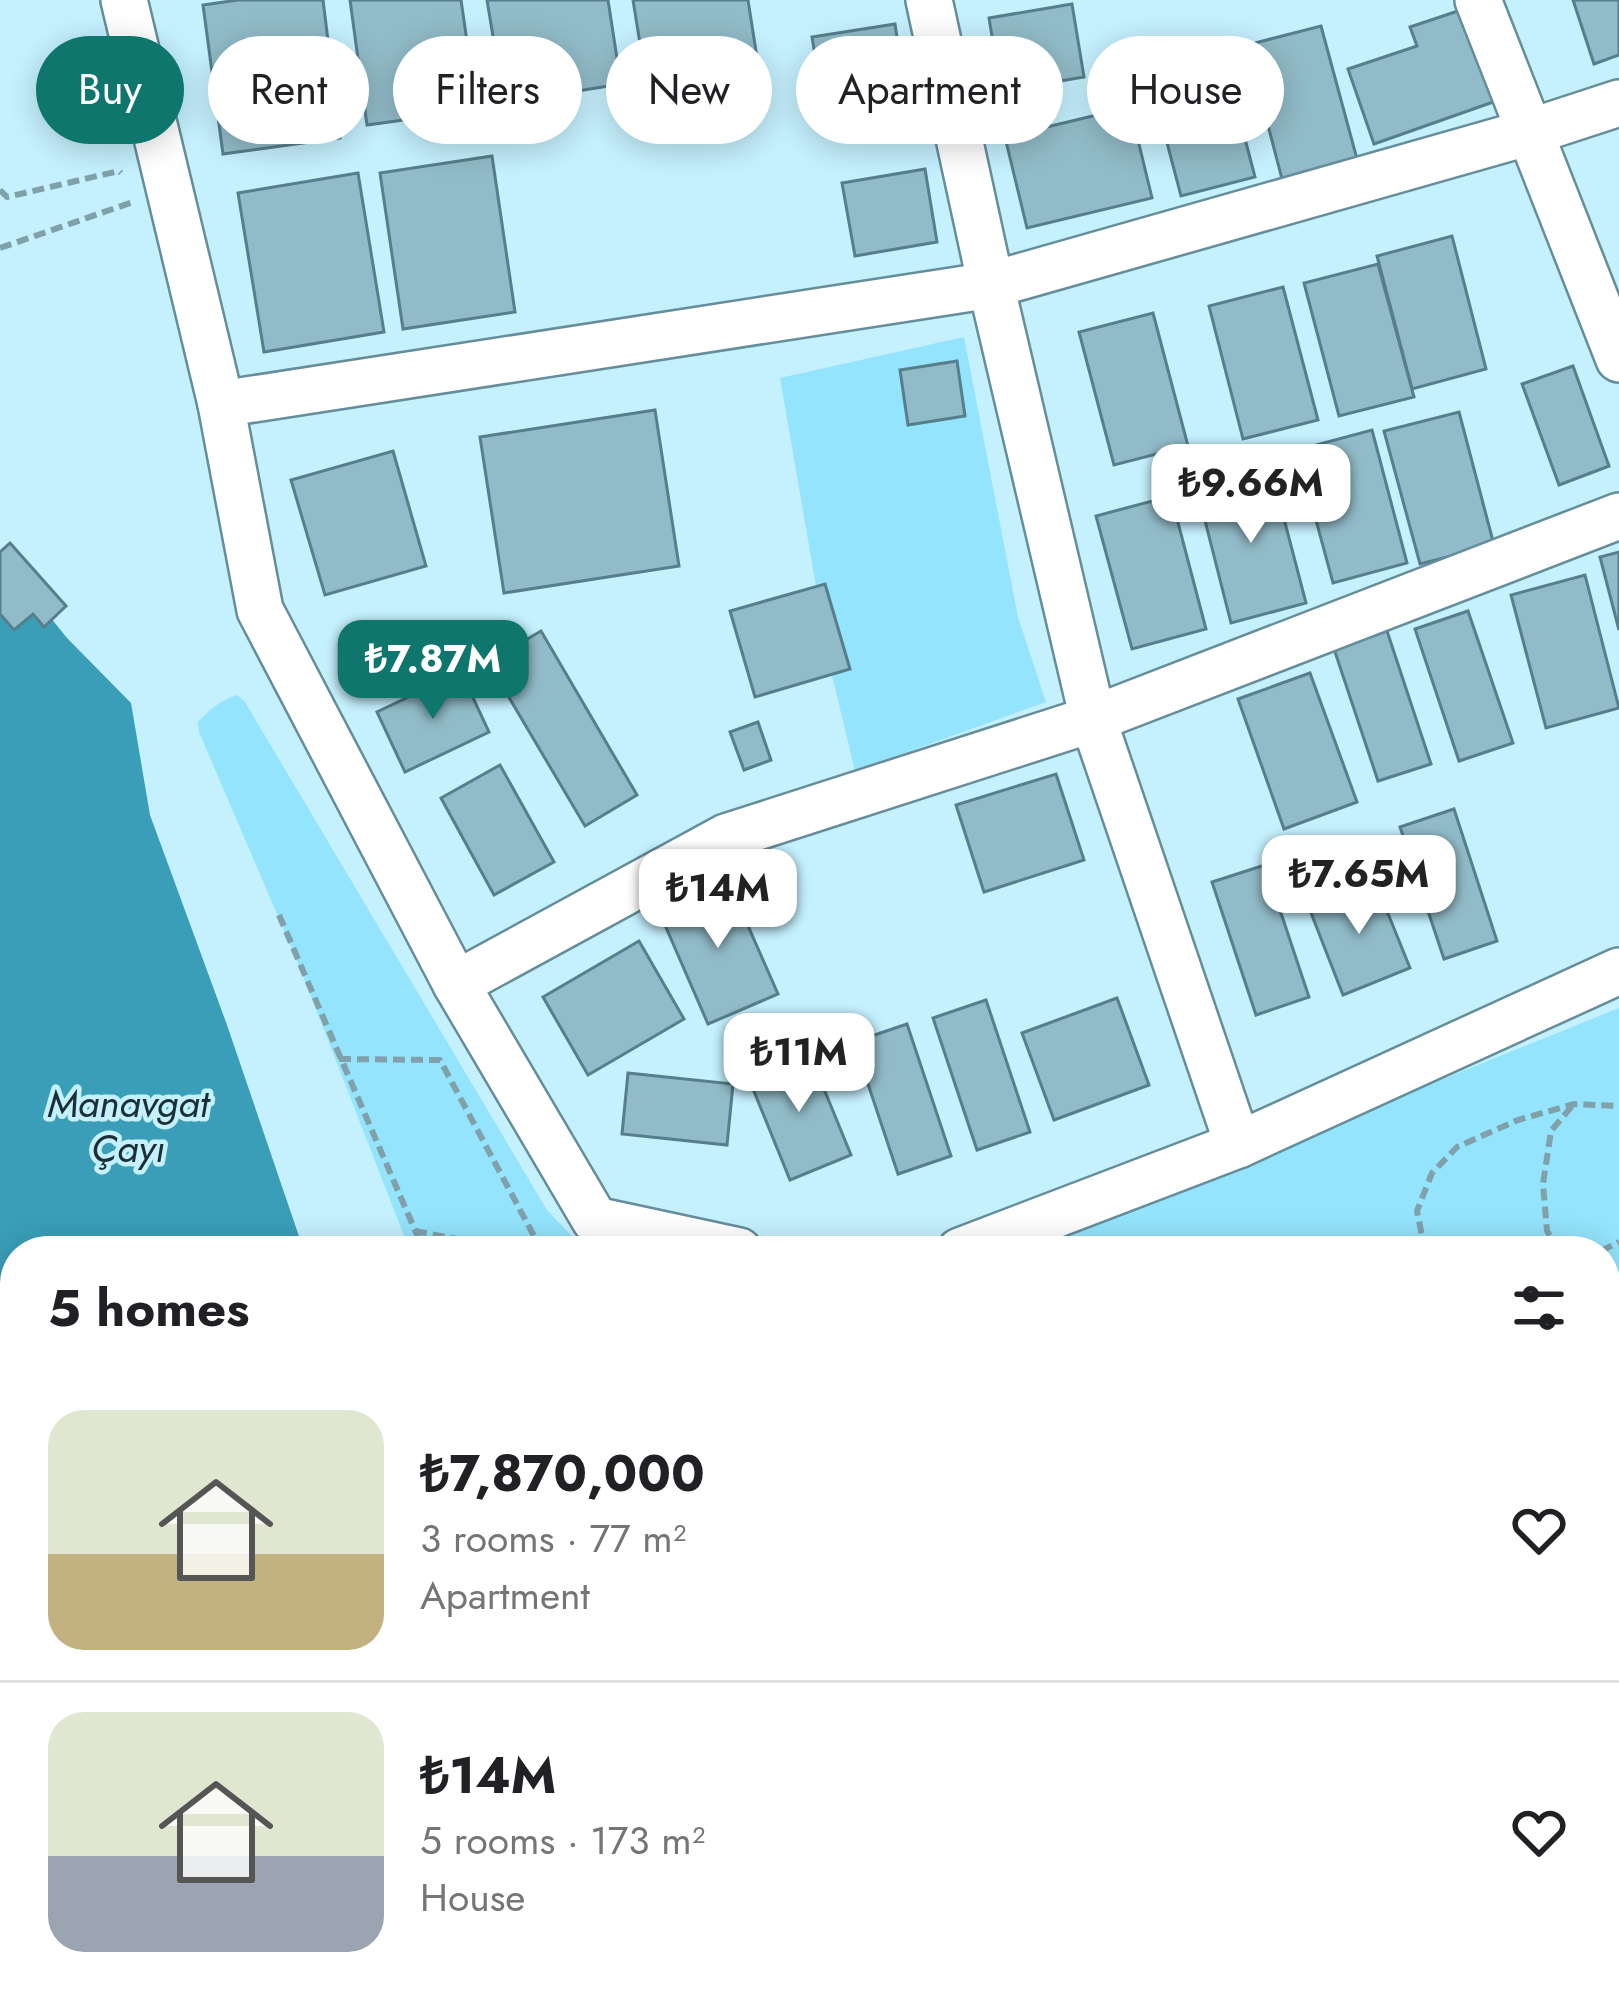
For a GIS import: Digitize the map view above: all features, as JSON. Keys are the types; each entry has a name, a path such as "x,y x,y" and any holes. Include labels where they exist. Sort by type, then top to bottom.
{"street":[{"path":"124,0 221,404 260,610 456,984 595,1220 669,1236"},
{"path":"929,0 1094,718 1238,1145"},
{"path":"1478,0 1619,359"},
{"path":"221,404 991,285 1619,104"},
{"path":"456,984 725,837 1094,718 1619,516"},
{"path":"1000,1236 1238,1145 1619,971"}],"path":[{"path":"0,190 7,197 119,171 136,202"},
{"path":"0,248 124,205"},
{"path":"279,915 417,1236"},
{"path":"339,1059 440,1060 534,1236"},
{"path":"1422,1236 1417,1210 1432,1173 1457,1147 1518,1120 1574,1104 1619,1106"},
{"path":"1550,1236 1543,1184 1551,1131 1574,1104"},
{"path":"415,1231 441,1236"}],"shaded area":[{"path":"964,337 1018,617 1046,702 855,771 830,667 780,378"},
{"path":"237,695 245,702 547,1210 573,1236 404,1236 298,963 199,732 198,722"},
{"path":"1619,1008 1619,1236 1055,1236"}],"water":[{"name":"Manavgat Çayı","path":"0,555 67,638 131,703 150,815 299,1236 0,1236"}],"building":[{"path":"323,0 327,36 208,36 208,42 203,5"},
{"path":"350,0 461,0 466,36 393,36 393,121 369,125 369,36 355,36"},
{"path":"487,0 608,0 614,36 606,36 606,86 582,90 582,36 493,36"},
{"path":"633,0 748,0 754,36 639,36"},
{"path":"1573,0 1619,0 1619,55 1594,64"},
{"path":"1072,4 1084,77 1063,81 1063,36 992,36 989,18"},
{"path":"1464,9 1496,101 1374,144 1348,69 1417,46 1410,27"},
{"path":"895,24 897,36 818,36"},
{"path":"1321,26 1357,159 1282,179 1273,144 1284,144 1282,36"},
{"path":"1087,117 1087,144 1139,144 1152,198 1027,228 1007,144 1063,144 1063,123"},
{"path":"222,144 296,144 223,154"},
{"path":"1167,144 1246,144 1255,177 1181,196"},
{"path":"492,156 515,312 403,329 380,173"},
{"path":"925,169 937,242 855,256 842,183"},
{"path":"358,173 384,332 264,352 238,193"},
{"path":"1452,236 1486,369 1412,389 1377,256"},
{"path":"1378,264 1414,397 1339,416 1304,283"},
{"path":"1283,287 1318,420 1243,439 1209,306"},
{"path":"1153,313 1188,446 1114,465 1079,332"},
{"path":"957,361 965,416 908,425 900,370"},
{"path":"1573,366 1609,466 1559,485 1522,384"},
{"path":"655,410 679,566 504,593 480,437"},
{"path":"1459,412 1494,545 1420,564 1384,431"},
{"path":"1372,430 1407,563 1333,583 1297,450"},
{"path":"393,451 426,566 325,595 291,480"},
{"path":"1271,469 1306,603 1231,623 1197,489"},
{"path":"1171,496 1206,629 1132,649 1096,516"},
{"path":"10,543 66,606 44,627 33,614 14,630 0,614 0,552"},
{"path":"1619,552 1619,630 1600,557"},
{"path":"1585,575 1619,708 1546,728 1511,595"},
{"path":"825,584 850,669 755,697 730,611"},
{"path":"1468,611 1513,743 1459,761 1415,629"},
{"path":"541,631 637,795 585,826 488,662"},
{"path":"1387,631 1431,764 1378,781 1334,649"},
{"path":"461,672 489,732 405,772 377,712"},
{"path":"1310,673 1357,802 1284,829 1238,699"},
{"path":"758,722 771,760 744,770 730,732"},
{"path":"500,765 554,862 494,895 441,798"},
{"path":"1056,774 1084,860 984,892 956,805"},
{"path":"1454,809 1497,941 1444,959 1400,827"},
{"path":"1265,865 1309,997 1256,1015 1212,882"},
{"path":"727,878 778,994 708,1024 658,909"},
{"path":"1374,879 1410,968 1343,995 1308,905"},
{"path":"639,941 684,1019 588,1075 543,997"},
{"path":"1117,998 1149,1085 1054,1120 1022,1033"},
{"path":"986,1000 1030,1132 977,1150 933,1018"},
{"path":"907,1024 951,1156 898,1174 854,1042"},
{"path":"808,1050 851,1155 790,1180 747,1074"},
{"path":"628,1073 733,1084 727,1145 622,1134"}]}
